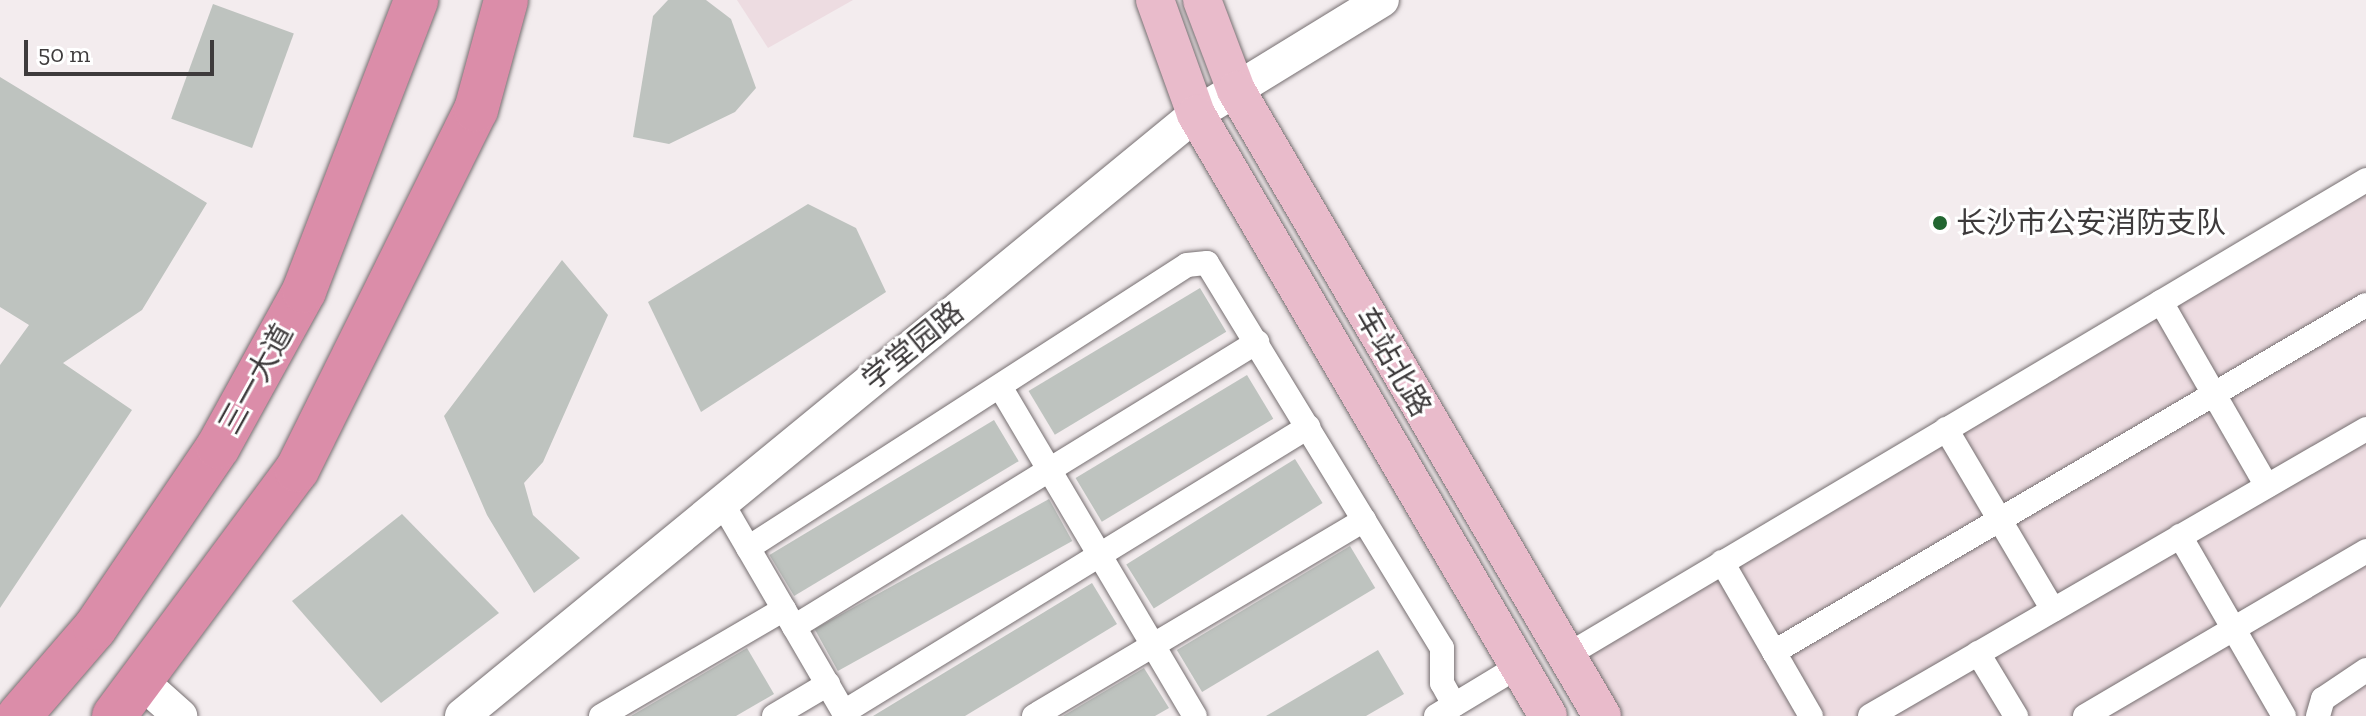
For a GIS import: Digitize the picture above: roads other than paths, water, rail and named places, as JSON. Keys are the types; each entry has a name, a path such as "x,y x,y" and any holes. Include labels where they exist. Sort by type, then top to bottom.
{"highway":[{"name":"三一大道","path":"19,716 95,628 218,447 304,291 416,0"},
{"path":"114,716 143,683 297,470 476,110 506,0"}],"main road":[{"name":"车站北路","path":"1155,0 1196,114 1548,716"},
{"name":"车站北路","path":"1202,0 1236,90 1602,716"}],"street":[{"name":"学堂园路","path":"462,716 1196,114 1382,0"},
{"path":"1566,656 2366,180"},
{"path":"748,548 1187,265 1207,263 1214,269 1442,648 1445,711 1519,666"},
{"path":"2161,302 2267,486"},
{"path":"1774,652 2366,305"},
{"path":"601,716 789,618 1050,470 1257,342"},
{"path":"1005,395 1195,716"},
{"path":"722,503 845,714 1308,427"},
{"path":"1946,429 2053,610"},
{"path":"1870,716 2366,429"},
{"path":"1034,716 1364,520"},
{"path":"2180,536 2284,716"},
{"path":"2085,716 2366,551"},
{"path":"1722,562 1811,716"},
{"path":"1978,653 2016,716"},
{"path":"2317,716 2323,699 2366,670"},
{"path":"143,683 180,716"},
{"path":"774,716 828,684"}],"place":[{"name":"长沙市公安消防支队","path":"1940,223"}]}
